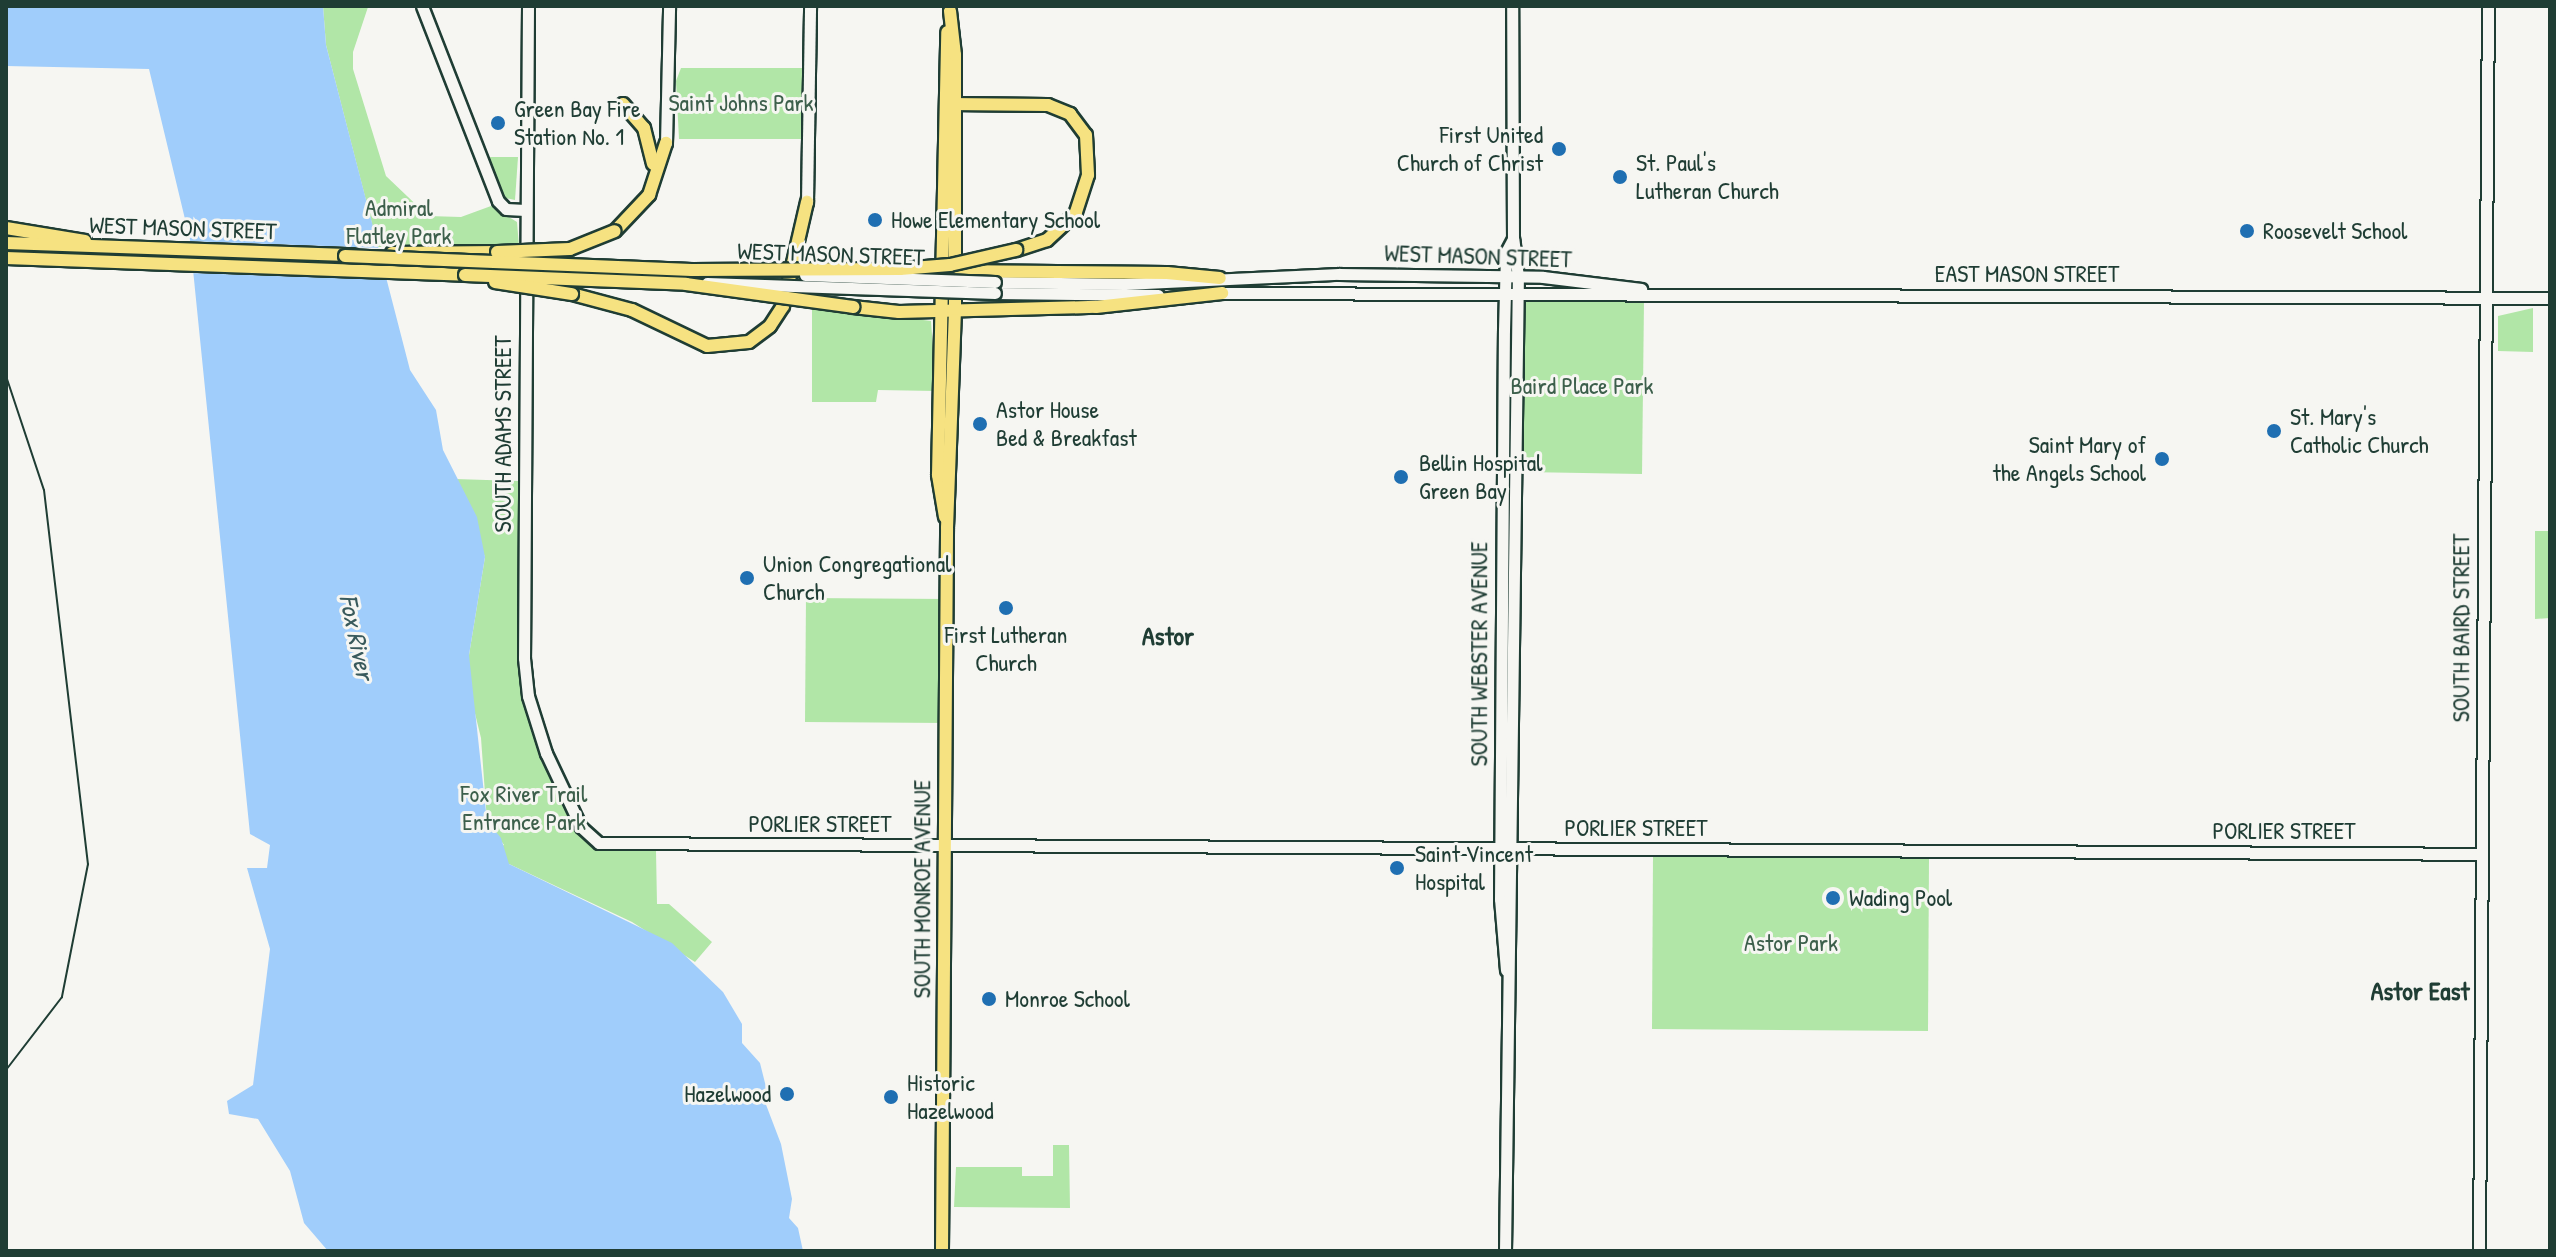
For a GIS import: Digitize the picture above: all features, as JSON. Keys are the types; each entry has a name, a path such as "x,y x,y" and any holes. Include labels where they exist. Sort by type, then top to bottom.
{"main road":[{"path":"422,6 498,201 506,209 525,210"},
{"name":"SOUTH ADAMS STREET","path":"528,6 524,666 546,753 581,827 599,843"},
{"path":"345,256 559,251 615,231 640,207 653,183 666,143 669,6"},
{"path":"465,275 613,303 698,342 724,348 749,342 777,319 807,202 810,6"},
{"name":"SOUTH WEBSTER AVENUE","path":"1506,849 1518,291 1513,239 1512,6"},
{"name":"SOUTH BAIRD STREET","path":"2479,1251 2488,6"},
{"name":"SOUTH MONROE AVENUE","path":"942,1251 947,528 955,309 948,271 950,8"},
{"path":"623,104 649,141 653,183"},
{"path":"692,270 934,268 1047,240 1067,225 1088,175 1089,146 1074,117 1048,105 949,104"},
{"name":"SOUTH MONROE AVENUE","path":"947,528 938,475 941,310 955,238 949,104"},
{"path":"6,228 103,247"},
{"path":"955,238 961,249 985,262 1038,271"},
{"name":"SOUTH WEBSTER AVENUE","path":"1505,1251 1505,277 1513,239"},
{"name":"WEST MASON STREET","path":"6,243 692,270 995,287 1112,285 1326,274 1518,277 1593,282 1652,293"},
{"name":"WEST MASON STREET","path":"9,259 686,284 1222,293 1505,291"},
{"path":"948,271 1220,278"},
{"path":"686,284 853,307 941,310 1110,306 1222,293"},
{"name":"EAST MASON STREET","path":"1505,291 2550,298"},
{"name":"PORLIER STREET","path":"599,843 2482,854"}],"green space":[{"name":"Admiral Flatley Park","path":"323,6 368,7 353,52 353,69 386,176 428,216 461,217 491,206 517,222 519,246 378,247 326,45"},
{"name":"Saint Johns Park","path":"681,68 805,68 802,139 679,139 676,81"},
{"path":"489,157 518,157 515,200 505,198"},
{"name":"Baird Place Park","path":"1522,299 1644,301 1642,474 1519,472"},
{"path":"812,306 931,321 936,391 878,390 876,402 812,402"},
{"path":"2533,308 2533,352 2498,351 2498,316"},
{"name":"Fox River Trail Entrance Park","path":"455,479 519,481 519,662 531,731 582,839 602,850 656,851 657,904 669,904 712,942 695,962 632,922 509,864 465,861 504,845 487,821 481,738 469,689 469,655 485,557"},
{"path":"2535,531 2550,531 2550,618 2535,619"},
{"path":"806,598 947,599 946,723 805,722"},
{"name":"Astor Park","path":"1653,856 1929,858 1928,1031 1652,1029"},
{"path":"1053,1145 1069,1145 1070,1208 954,1207 956,1167 1022,1167 1022,1176 1053,1176"}],"water":[{"name":"Fox River","path":"6,6 323,6 326,45 410,370 436,410 443,450 477,517 485,557 469,655 487,821 501,838 509,864 672,943 723,992 742,1024 742,1043 760,1063 769,1099 765,1102 781,1144 792,1199 789,1218 798,1228 803,1251 328,1251 304,1223 290,1171 258,1119 229,1114 227,1101 253,1085 270,949 247,868 267,868 270,845 250,834 190,240 149,69 6,66"},
{"name":"Wading Pool","path":"1833,889 1842,898 1833,907 1824,898"}],"pier":[{"path":"186,241 383,248 392,280 190,273"}],"railway":[{"path":"6,376 44,490 88,864 62,997 6,1070"}],"place":[{"name":"Green Bay Fire Station No. 1","path":"498,123"},
{"name":"First United Church of Christ","path":"1559,149"},
{"name":"St. Paul's Lutheran Church","path":"1620,177"},
{"name":"Howe Elementary School","path":"875,220"},
{"name":"Roosevelt School","path":"2247,231"},
{"name":"Astor House Bed & Breakfast","path":"980,424"},
{"name":"St. Mary's Catholic Church","path":"2274,431"},
{"name":"Saint Mary of the Angels School","path":"2162,459"},
{"name":"Bellin Hospital Green Bay","path":"1401,477"},
{"name":"Union Congregational Church","path":"747,578"},
{"name":"First Lutheran Church","path":"1006,608"},
{"name":"Saint Vincent Hospital","path":"1397,868"},
{"name":"Wading Pool","path":"1833,898"},
{"name":"Monroe School","path":"989,999"},
{"name":"Hazelwood","path":"787,1094"},
{"name":"Historic Hazelwood","path":"891,1097"}],"district":[{"name":"Astor","path":"1168,636"},
{"name":"Astor East","path":"2420,991"}]}
